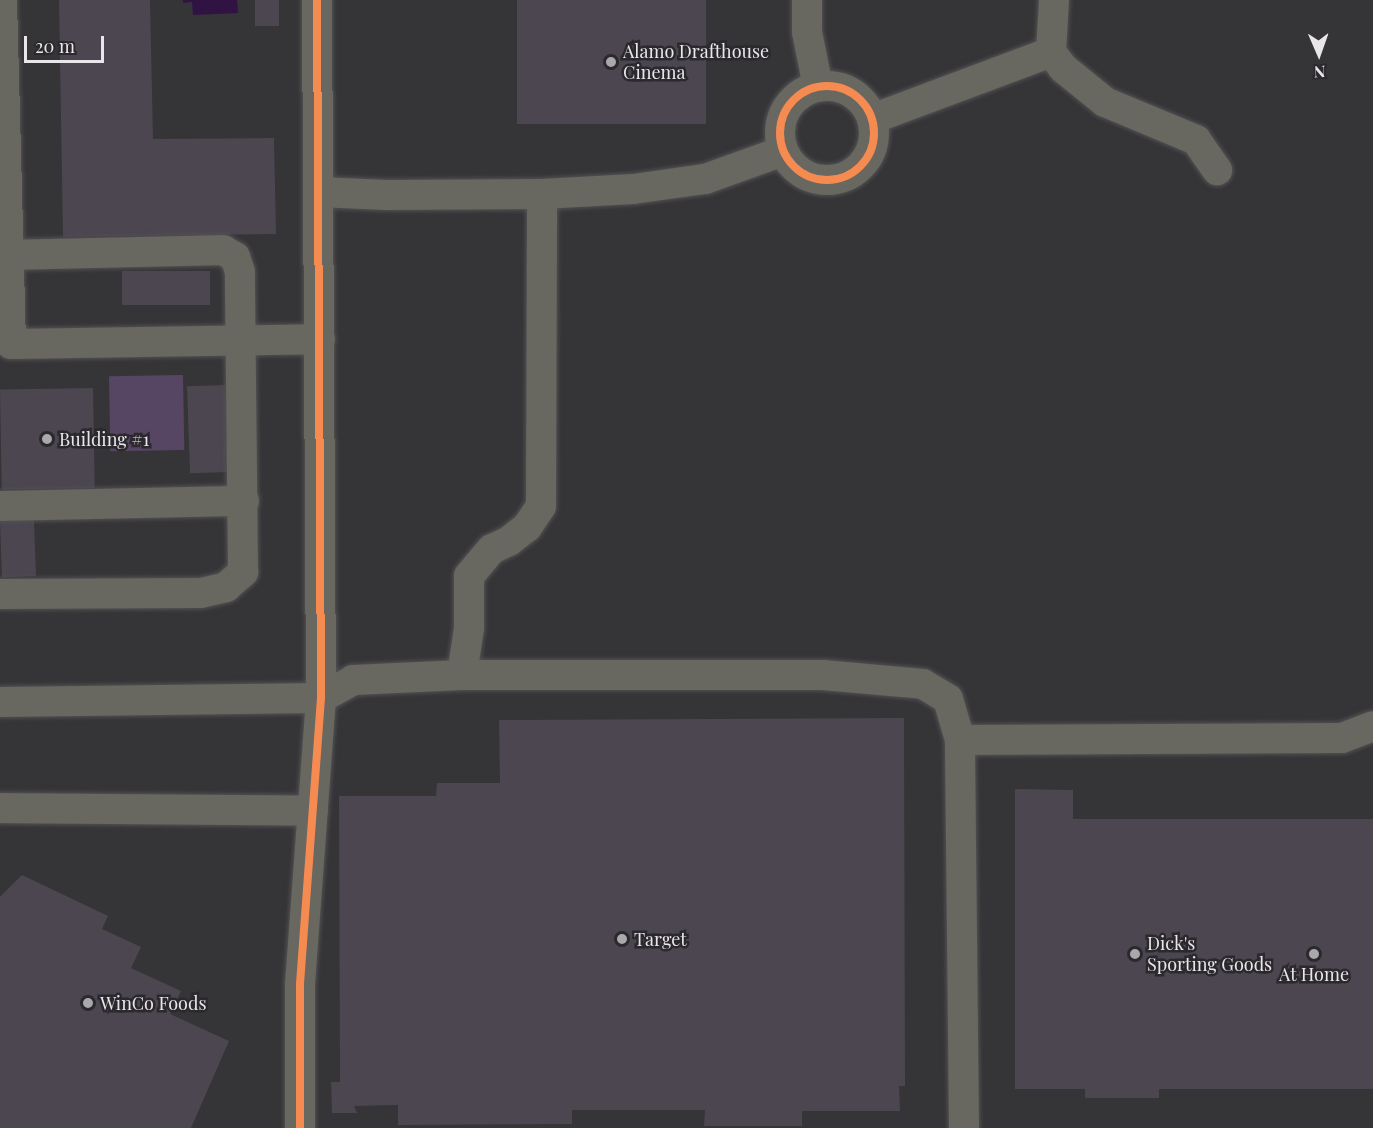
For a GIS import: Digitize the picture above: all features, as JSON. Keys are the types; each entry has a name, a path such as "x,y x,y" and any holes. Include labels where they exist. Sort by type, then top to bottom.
{"street":[{"path":"2,0 9,255 5,344 320,339"},
{"path":"300,1128 300,984 321,698 317,0"},
{"path":"807,0 807,32 818,87"},
{"path":"1054,0 1052,52 1078,83 1105,102 1196,140 1217,170"},
{"path":"872,119 1052,52"},
{"path":"833,86 846,90 858,97 872,119 874,135 871,151 872,172 835,180 819,180 801,187 779,138 780,123 785,110 800,95 818,87 833,86"},
{"path":"318,192 387,195 542,194 633,189 705,179 783,151"},
{"path":"462,675 469,628 469,576 492,549 509,541 528,527 541,506 542,194"},
{"path":"0,594 201,593 226,586 243,572 240,272 235,256 223,250 9,255"},
{"path":"0,506 244,501"},
{"path":"0,702 321,698 353,680 462,675 823,675 923,684 948,699 960,740 964,1128"},
{"path":"960,740 1342,738 1373,726"},
{"path":"0,808 313,811"}],"shaded area":[{"path":"183,0 237,0 238,13 193,15 192,2 183,3"},
{"path":"183,375 184,450 110,451 109,376"}],"building":[{"path":"59,0 150,0 153,139 274,138 276,234 63,237"},
{"path":"255,0 279,0 279,26 255,26"},
{"name":"Alamo Drafthouse Cinema","path":"517,0 706,0 706,124 517,124"},
{"path":"122,271 210,271 210,305 122,305"},
{"path":"226,385 229,472 190,473 187,386"},
{"name":"Building #1","path":"93,388 95,488 2,490 0,390"},
{"path":"34,520 36,576 2,577 0,521"},
{"name":"Target","path":"904,718 905,1086 899,1086 900,1111 802,1111 802,1126 704,1126 705,1110 572,1110 572,1124 398,1125 398,1105 354,1106 357,1113 332,1113 331,1082 340,1082 339,796 436,796 437,783 500,783 499,720"},
{"name":"Dick's Sporting Goods","path":"1015,789 1073,790 1073,819 1373,819 1373,1089 1159,1089 1159,1098 1085,1098 1085,1089 1015,1089"},
{"name":"WinCo Foods","path":"22,875 108,916 102,929 141,947 131,968 181,991 170,1014 229,1041 191,1128 0,1128 0,897"}],"cycle path":[{"path":"300,1128 300,984 321,698 317,0"},
{"path":"827,86 845,89 860,100 871,115 874,133 871,151 860,166 845,177 827,180 809,177 794,166 783,151 780,133 783,115 794,100 809,89 827,86"}],"place":[{"name":"Alamo Drafthouse Cinema","path":"611,62"},
{"name":"Building #1","path":"47,439"},
{"name":"Target","path":"622,939"},
{"name":"Dick's Sporting Goods","path":"1135,954"},
{"name":"At Home","path":"1314,954"},
{"name":"WinCo Foods","path":"88,1003"}]}
